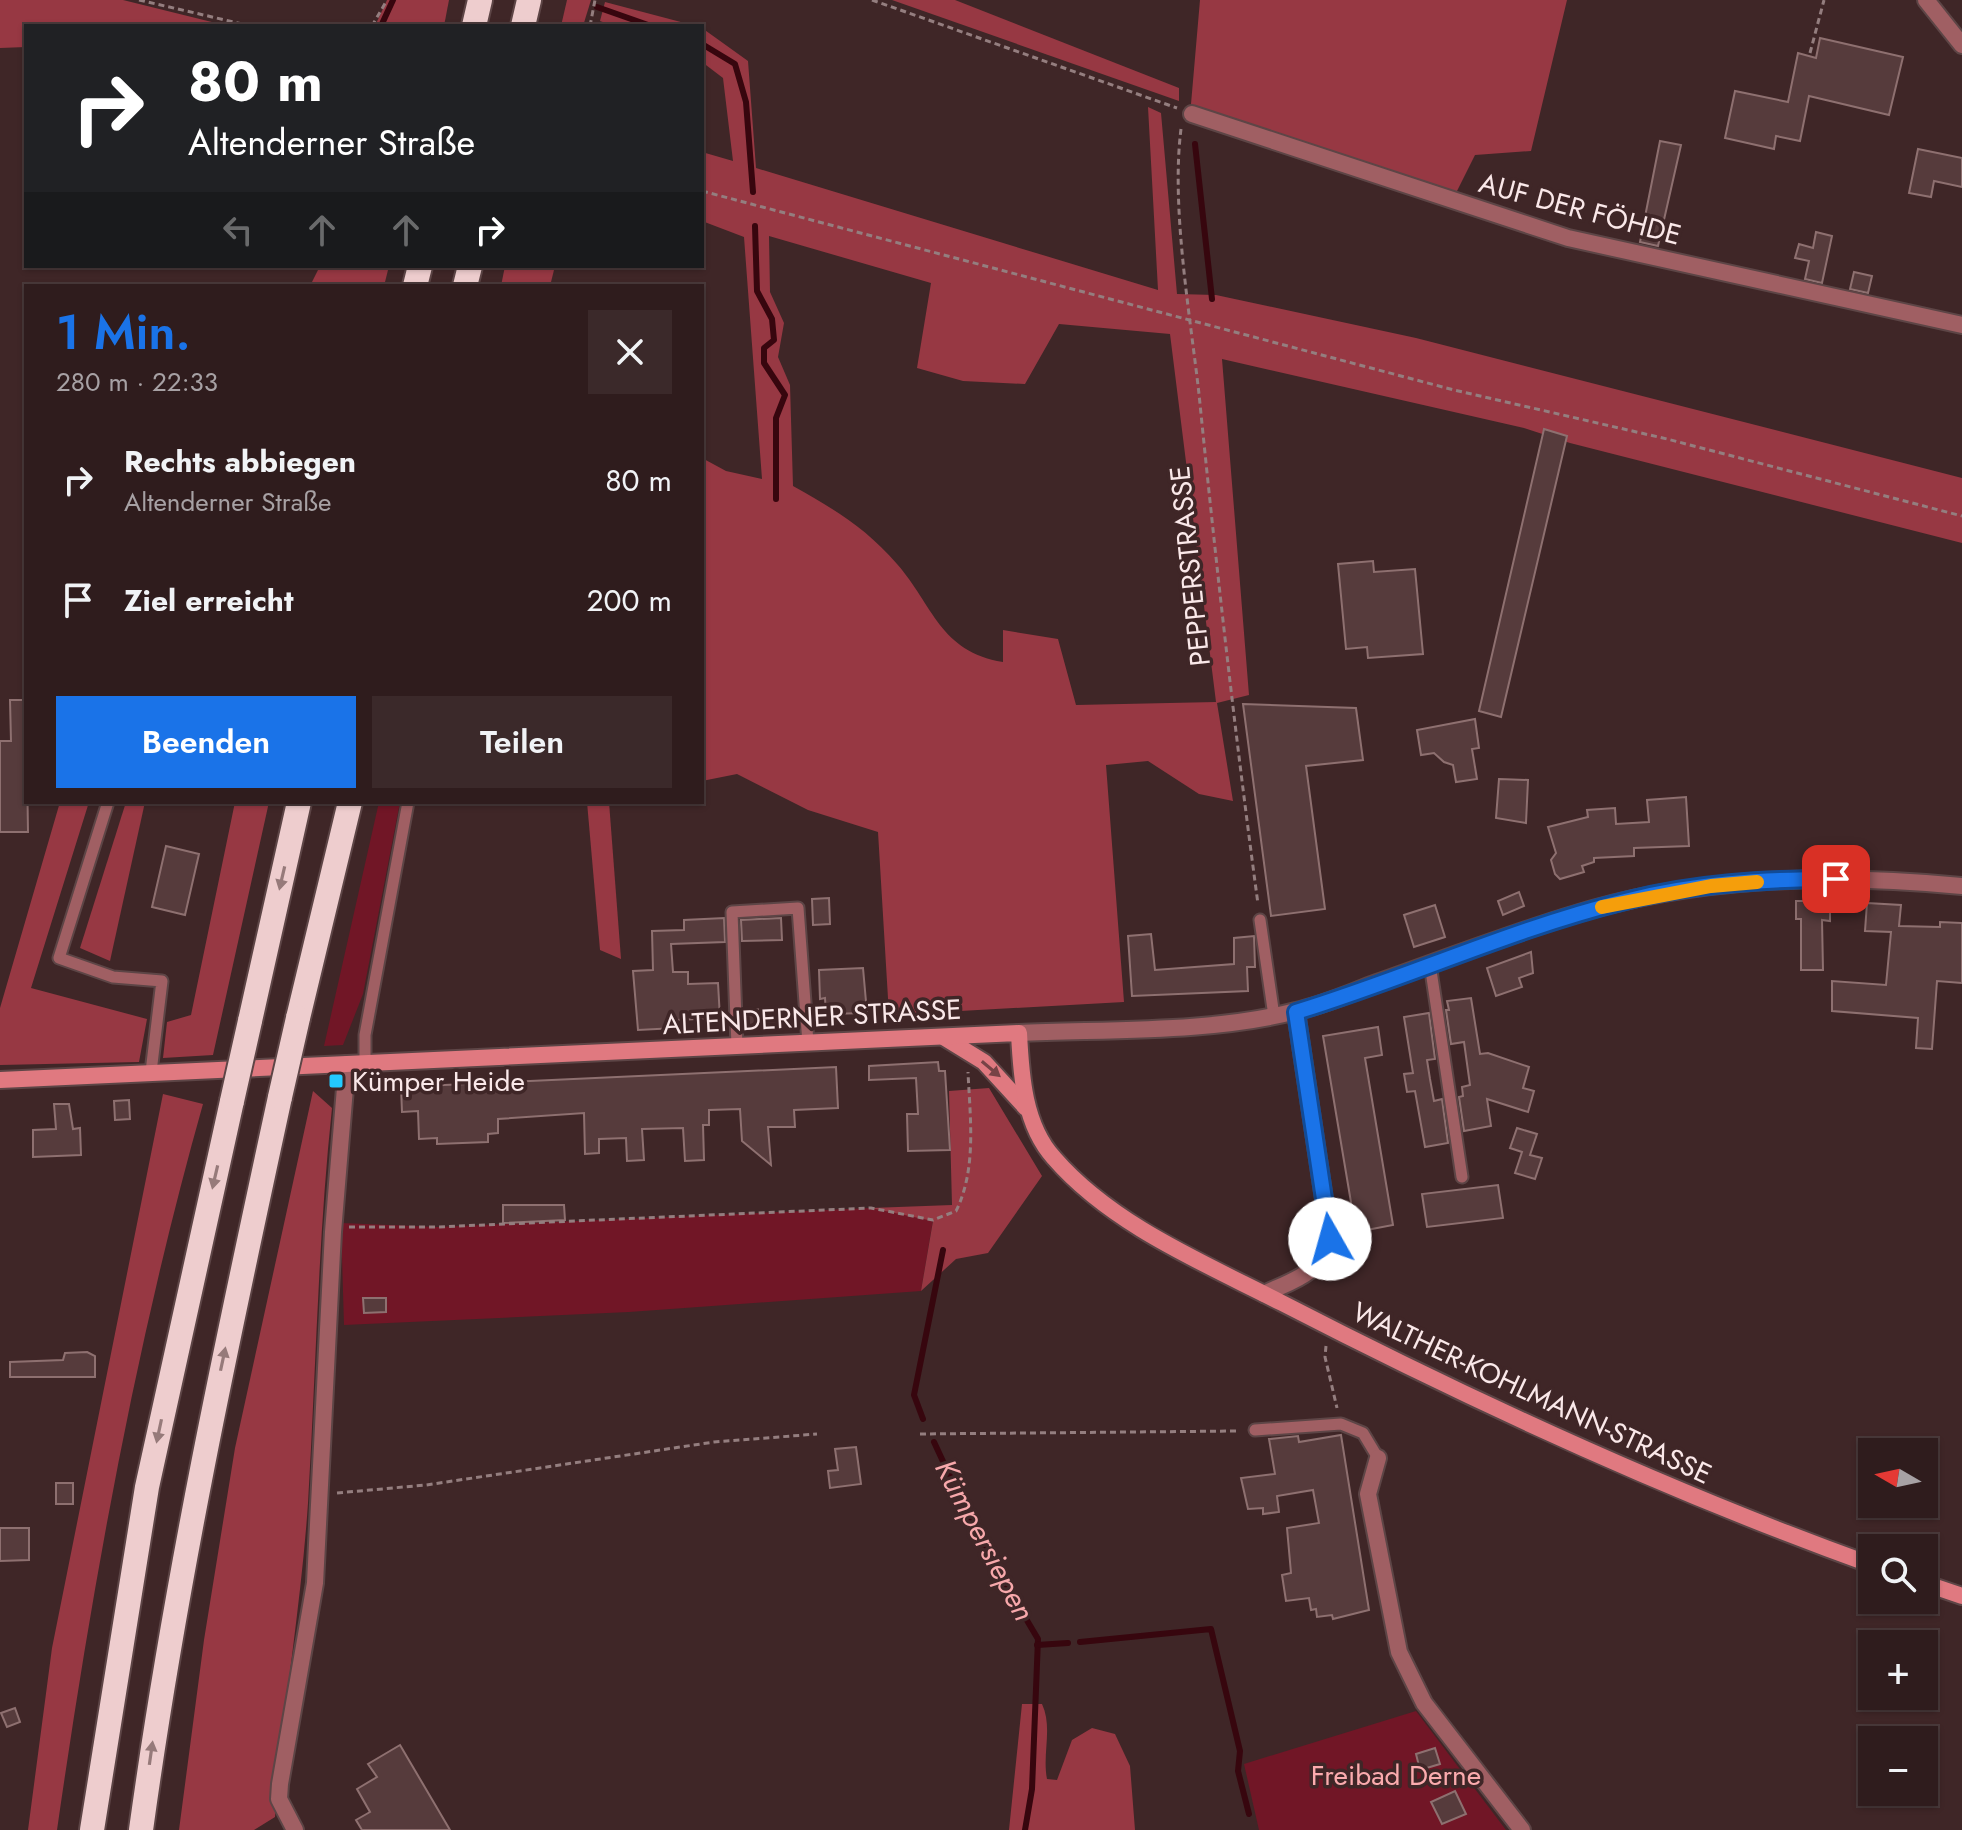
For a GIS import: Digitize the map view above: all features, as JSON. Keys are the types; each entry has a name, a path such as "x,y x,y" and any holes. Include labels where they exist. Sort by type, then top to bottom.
{"highway":[{"path":"474,24 480,0"},
{"path":"523,24 529,0"},
{"path":"92,1830 147,1487 299,804"},
{"path":"141,1830 159,1698 195,1490 280,1097 350,804"}],"main road":[{"name":"ALTENDERNER STRASSE","path":"0,1080 1019,1033"},
{"name":"WALTHER-KOHLMANN-STRASSE","path":"1019,1033 1029,1112 1051,1155 1082,1188 1138,1225 1329,1327 1592,1454 1740,1516 1858,1560"},
{"path":"943,1037 1002,1078 1029,1112"},
{"path":"1938,1588 1962,1596"}],"street":[{"path":"1926,0 1962,45"},
{"name":"AUF DER FÖHDE","path":"1192,114 1568,238 1962,325"},
{"name":"ALTENDERNER STRASSE","path":"1019,1033 1236,1023 1296,1012 1567,916 1628,900 1711,886 1790,879 1859,879 1962,886"},
{"path":"1264,1294 1314,1270 1324,1257 1330,1239 1296,1012"},
{"path":"295,1830 279,1799 280,1784 315,1583 333,1227 347,1064"},
{"path":"1378,1458 1368,1494 1399,1652 1424,1703 1522,1830"}],"lane":[{"path":"107,804 59,958 113,977 162,981 151,1072"},
{"path":"365,1063 365,1035 408,804"},
{"path":"737,1046 732,912 798,908 808,1043"},
{"path":"1260,920 1274,1016"},
{"path":"1430,964 1462,1177"},
{"path":"1255,1430 1341,1424 1363,1433 1378,1458"}],"path":[{"path":"139,0 242,24"},
{"path":"373,24 387,0"},
{"path":"590,24 595,0"},
{"path":"872,0 1192,114"},
{"path":"1810,53 1824,0"},
{"name":"PEPPERSTRASSE","path":"1192,114 1182,121 1177,162 1231,707 1260,920"},
{"path":"704,192 1454,390 1652,435 1962,516"},
{"path":"333,1227 437,1227 871,1208 933,1220 956,1211 963,1197 971,1150 967,1051"},
{"path":"1329,1327 1325,1357 1341,1424"},
{"path":"920,1434 1255,1430"},
{"path":"321,1492 344,1494 412,1487 714,1442 817,1434"}],"green space":[{"path":"379,804 400,804 363,994 343,1045 324,1046"},
{"path":"871,1208 933,1220 921,1291 629,1312 344,1325 341,1223 437,1227"},
{"name":"Freibad Derne","path":"1416,1711 1506,1830 1259,1830 1244,1764"}],"shaded area":[{"path":"0,0 123,0 220,24 24,24 24,47 0,48"},
{"path":"387,0 449,0 444,24 376,24"},
{"path":"567,0 591,0 584,24 561,24"},
{"path":"892,0 955,0 1179,88 1179,101"},
{"path":"1200,0 1567,0 1531,151 1475,155 1456,193 1191,104"},
{"path":"605,2 688,24 608,24 600,21"},
{"path":"704,29 748,61 756,168 1158,290 1148,107 1161,113 1177,294 1216,295 1416,338 1962,478 1962,543 1570,443 1524,428 1222,359 1249,695 1217,703 1233,801 1199,794 1148,761 1106,765 1124,1002 889,1015 878,832 808,810 737,774 704,781 704,459 726,471 762,479 744,237 704,222 704,153 733,161 723,78 704,64","holes":["769,236 931,283 917,368 963,381 1025,384 1059,324 1170,334 1216,702 1076,705 1058,639 1003,630 1003,662 982,657 965,648 940,625 897,564 873,540 836,511 793,486 790,385 778,357 784,323 770,292"]},
{"path":"319,268 388,268 384,284 311,284"},
{"path":"505,268 554,268 550,284 501,284"},
{"path":"59,804 88,804 31,988 147,1019 139,1062 0,1065 0,1008"},
{"path":"125,804 145,804 110,961 80,948"},
{"path":"235,804 269,804 213,1055 163,1058 167,1022 191,1015"},
{"path":"587,804 609,804 621,959 600,950"},
{"path":"989,1088 1042,1176 988,1253 956,1259 921,1291 933,1221 871,1208 952,1205 949,1091"},
{"path":"313,1091 332,1108 320,1256 305,1542 275,1817 254,1830 179,1830 204,1640 235,1448"},
{"path":"163,1094 203,1104 157,1283 118,1465 85,1647 57,1830 28,1830 52,1648"},
{"path":"1022,1704 1042,1704 1045,1713 1047,1779 1057,1780 1072,1740 1092,1728 1115,1734 1130,1766 1135,1830 1009,1830"}],"building":[{"path":"1820,38 1903,57 1889,115 1809,96 1800,141 1776,136 1774,149 1725,138 1735,91 1788,102 1798,53 1816,58"},
{"path":"1660,141 1681,145 1658,246 1640,242"},
{"path":"1918,149 1962,158 1962,187 1934,181 1931,197 1909,193"},
{"path":"1816,232 1832,236 1822,283 1805,279 1809,261 1795,258 1799,244 1813,248"},
{"path":"1854,272 1872,276 1868,293 1850,289"},
{"path":"1544,429 1567,436 1501,717 1479,711"},
{"path":"1373,561 1374,572 1415,569 1423,654 1368,658 1367,647 1346,649 1338,564"},
{"path":"10,700 24,700 24,804 28,804 28,832 0,832 0,741 11,741"},
{"path":"1243,704 1356,708 1363,760 1306,766 1325,909 1271,916"},
{"path":"1475,719 1479,748 1472,749 1477,779 1456,782 1453,765 1434,753 1421,755 1417,730"},
{"path":"1499,779 1528,780 1526,823 1496,818"},
{"path":"1686,797 1689,846 1634,848 1634,856 1594,858 1594,862 1582,866 1584,872 1560,879 1555,874 1551,860 1556,853 1548,827 1588,817 1587,810 1615,808 1616,824 1649,822 1647,800"},
{"path":"166,846 199,854 185,915 152,907"},
{"path":"1519,892 1524,906 1503,915 1498,901"},
{"path":"829,898 830,924 813,925 812,899"},
{"path":"1796,901 1830,901 1830,921 1822,920 1823,970 1801,970 1801,919 1796,919"},
{"path":"1867,903 1901,905 1899,926 1940,927 1940,922 1962,923 1962,983 1937,981 1932,1049 1916,1048 1918,1018 1832,1011 1832,981 1886,985 1891,932 1865,931"},
{"path":"1435,905 1445,937 1414,947 1404,915"},
{"path":"724,918 725,942 671,944 673,972 688,972 688,984 718,983 720,1018 676,1020 676,1028 638,1030 633,971 653,970 652,931 684,930 684,920"},
{"path":"781,918 782,940 742,941 741,920"},
{"path":"1151,934 1155,970 1234,964 1234,938 1254,936 1255,967 1247,967 1248,991 1132,996 1128,936"},
{"path":"1531,952 1533,973 1519,978 1522,987 1496,996 1487,968"},
{"path":"863,968 867,1013 826,1014 825,998 820,999 819,970"},
{"path":"1471,998 1480,1054 1488,1053 1529,1067 1523,1088 1534,1091 1528,1112 1487,1099 1491,1126 1464,1131 1459,1097 1463,1096 1462,1087 1470,1085 1464,1042 1451,1044 1446,1010 1449,1010 1447,1001"},
{"path":"793,1008 794,1023 747,1026 746,1010"},
{"path":"1429,1013 1435,1059 1427,1060 1434,1101 1442,1099 1448,1143 1425,1147 1415,1091 1407,1092 1404,1074 1413,1073 1404,1017"},
{"path":"1378,1027 1382,1055 1365,1058 1393,1225 1356,1232 1323,1036"},
{"path":"938,1062 939,1071 945,1071 950,1150 908,1151 907,1114 918,1114 916,1078 869,1080 869,1066"},
{"path":"836,1067 838,1108 794,1110 795,1127 768,1127 771,1165 742,1141 740,1109 709,1110 709,1125 703,1125 704,1160 685,1161 683,1128 642,1129 644,1160 627,1161 626,1138 599,1139 599,1153 585,1154 584,1113 498,1119 498,1133 488,1134 488,1142 437,1144 437,1138 419,1139 418,1111 402,1112 401,1087"},
{"path":"129,1100 130,1119 115,1120 114,1101"},
{"path":"54,1104 69,1104 73,1129 80,1128 81,1155 33,1157 33,1130 56,1129"},
{"path":"1517,1128 1537,1134 1530,1155 1542,1158 1535,1179 1515,1173 1522,1152 1510,1148"},
{"path":"1498,1185 1503,1218 1427,1227 1422,1194"},
{"path":"503,1205 564,1205 565,1220 503,1223"},
{"path":"363,1298 386,1298 386,1312 364,1313"},
{"path":"87,1352 95,1356 95,1377 10,1377 10,1362 63,1360 65,1353"},
{"path":"1341,1435 1369,1610 1333,1619 1332,1615 1317,1617 1316,1609 1311,1610 1309,1598 1286,1601 1282,1575 1291,1573 1287,1528 1319,1523 1313,1490 1277,1496 1279,1512 1263,1514 1263,1508 1248,1509 1241,1478 1275,1474 1269,1439 1298,1436 1299,1442"},
{"path":"856,1447 861,1484 830,1488 828,1471 838,1470 835,1449"},
{"path":"56,1483 73,1483 73,1504 56,1504"},
{"path":"0,1528 29,1528 29,1560 0,1561"},
{"path":"15,1708 20,1722 7,1727 1,1713"},
{"path":"400,1745 450,1830 362,1830 356,1820 370,1812 357,1789 377,1777 368,1764"},
{"path":"1435,1748 1440,1764 1420,1770 1416,1754"},
{"path":"1455,1791 1466,1814 1442,1824 1431,1802"}],"waterway":[{"path":"382,24 393,0"},
{"name":"Kümpersiepen","path":"597,7 645,24"},
{"name":"Kümpersiepen","path":"704,45 735,64 746,102 753,192"},
{"path":"1195,144 1212,299"},
{"name":"Kümpersiepen","path":"755,226 757,291 772,319 774,340 764,348 764,363 785,395 776,418 776,499"},
{"name":"Kümpersiepen","path":"923,1419 914,1395 943,1250"},
{"name":"Kümpersiepen","path":"934,1442 980,1541 1038,1639 1032,1789 1025,1830"},
{"path":"1080,1642 1211,1629 1240,1751 1238,1771 1249,1814"},
{"path":"1037,1645 1068,1643"}],"slow traffic":[{"path":"1602,907 1711,886 1757,882"}],"place":[{"name":"Kümper Heide","path":"336,1081"}],"route":[{"path":"1330,1239 1296,1012 1567,916 1628,900 1711,886 1790,879 1836,879"}]}
